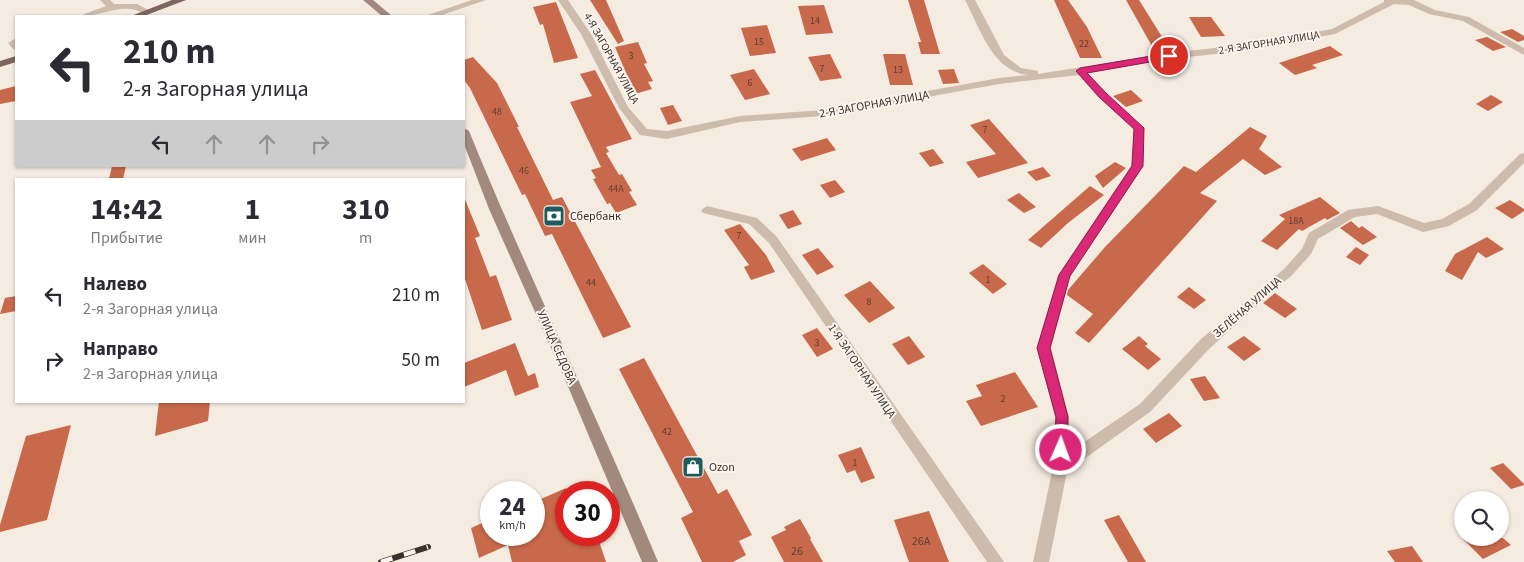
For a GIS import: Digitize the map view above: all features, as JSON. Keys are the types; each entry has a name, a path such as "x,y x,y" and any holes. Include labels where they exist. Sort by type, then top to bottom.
{"main road":[{"path":"139,15 181,0"},
{"path":"0,64 15,58"}],"street":[{"path":"105,0 112,7"},
{"path":"368,0 385,15"},
{"path":"433,15 481,0"},
{"name":"4-Я ЗАГОРНАЯ УЛИЦА","path":"563,0 586,34 624,108 644,132 667,135"},
{"path":"970,0 1000,57 1018,71 1056,76"},
{"path":"1390,1 1411,2 1432,12 1466,19 1524,52"},
{"name":"2-Я ЗАГОРНАЯ УЛИЦА","path":"667,135 740,119 823,113 999,81 1056,76 1169,56 1244,48 1335,32 1390,1"},
{"path":"90,15 112,7 137,6 147,12"},
{"path":"1041,562 1060,467 1062,417 1044,348 1064,275 1138,166 1139,128 1102,95 1080,71"},
{"name":"УЛИЦА СЕДОВА","path":"465,134 495,209 571,377 650,562"},
{"name":"ЗЕЛЁНАЯ УЛИЦА","path":"1060,467 1145,408 1205,344 1288,272 1307,251 1313,236 1352,213 1378,210 1423,228 1445,223 1473,207 1524,157"},
{"name":"1-Я ЗАГОРНАЯ УЛИЦА","path":"707,210 753,221 772,240 996,562"}],"building":[{"path":"590,0 606,0 624,41 618,44"},
{"path":"908,0 924,0 940,54 921,54 918,42 921,42"},
{"path":"1054,0 1068,0 1087,27 1102,58 1080,58"},
{"path":"1126,0 1139,0 1169,48 1153,48"},
{"path":"556,2 578,58 554,63 543,24 540,25 533,7"},
{"path":"824,5 833,33 806,35 798,6"},
{"path":"1189,17 1211,17 1225,36 1201,37"},
{"path":"767,25 776,53 750,56 741,28"},
{"path":"1512,29 1524,36 1524,40 1518,42 1500,32"},
{"path":"1487,37 1506,47 1493,51 1475,40"},
{"path":"638,42 647,63 644,64 653,81 648,82 652,89 635,94 615,47"},
{"path":"1330,46 1343,55 1312,65 1317,68 1295,75 1279,63"},
{"path":"830,54 842,78 820,81 808,57"},
{"path":"883,54 905,54 913,85 890,85"},
{"path":"473,57 497,83 553,200 562,197 631,327 603,338 552,234 545,236 525,194 522,195 465,81 465,60"},
{"path":"754,69 770,94 745,100 730,75"},
{"path":"954,69 959,83 943,84 938,70"},
{"path":"595,70 632,139 606,147 609,152 606,153 619,175 622,174 632,191 629,192 637,205 616,213 610,203 607,204 593,179 596,178 591,170 601,167 570,102 592,96 580,74"},
{"path":"15,86 15,101 0,104 0,90"},
{"path":"1131,90 1143,101 1126,107 1113,96"},
{"path":"1491,95 1503,102 1488,111 1476,104"},
{"path":"673,105 682,121 668,125 660,108"},
{"path":"989,119 1028,163 978,178 966,162 996,154 970,125"},
{"path":"1250,127 1267,136 1259,149 1282,167 1265,175 1243,159 1200,193 1217,201 1089,343 1075,333 1093,314 1067,295 1068,290 1105,247 1184,166 1196,172"},
{"path":"827,138 836,150 801,161 792,149"},
{"path":"933,149 944,163 930,167 919,153"},
{"path":"1115,162 1126,168 1103,188 1095,176"},
{"path":"112,167 126,167 123,178 109,178"},
{"path":"1043,167 1051,176 1036,181 1027,172"},
{"path":"835,180 845,192 830,198 820,185"},
{"path":"1090,186 1104,195 1068,223 1041,248 1028,240"},
{"path":"1019,193 1036,207 1024,213 1007,200"},
{"path":"1320,197 1340,213 1327,220 1325,218 1302,231 1299,229 1277,250 1261,241 1285,219 1279,215"},
{"path":"465,199 480,236 475,238 490,277 496,275 512,320 482,330 465,279"},
{"path":"1510,200 1524,209 1524,211 1512,219 1495,208"},
{"path":"793,210 802,224 788,229 779,215"},
{"path":"1351,221 1359,228 1362,226 1377,237 1363,245 1340,228"},
{"path":"740,224 766,255 775,272 751,280 744,267 749,265 724,230"},
{"path":"1487,237 1504,249 1486,258 1478,252 1462,280 1445,271 1455,254"},
{"path":"1356,247 1369,255 1360,265 1346,257"},
{"path":"818,248 834,267 817,275 802,255"},
{"path":"983,264 1007,284 993,294 969,273"},
{"path":"870,281 895,308 869,323 844,295"},
{"path":"1189,287 1206,300 1194,309 1177,297"},
{"path":"1275,293 1297,309 1285,318 1263,303"},
{"path":"15,296 15,311 0,314 5,298"},
{"path":"817,328 833,349 817,357 802,335"},
{"path":"909,336 925,357 908,365 892,344"},
{"path":"1139,336 1148,344 1145,346 1161,359 1148,370 1122,349"},
{"path":"1244,336 1261,349 1244,361 1227,347"},
{"path":"515,343 528,376 535,373 539,387 515,396 506,370 465,387 465,363"},
{"path":"644,358 718,494 727,489 752,535 739,541 746,555 733,562 702,562 681,518 693,512 619,369"},
{"path":"1015,372 1038,407 981,426 966,401 982,396 976,385"},
{"path":"1205,376 1220,398 1204,401 1190,379"},
{"path":"159,403 210,403 208,421 155,436"},
{"path":"1169,413 1182,426 1156,443 1143,429"},
{"path":"71,425 47,520 0,532 0,525 26,436"},
{"path":"861,447 875,478 861,483 855,470 847,473 838,455"},
{"path":"1503,463 1524,485 1511,489 1490,468"},
{"path":"555,493 555,546 601,546 606,562 512,562 508,546 545,546 545,497"},
{"path":"929,511 949,562 909,562 894,520"},
{"path":"1119,515 1146,562 1128,562 1104,520"},
{"path":"800,519 823,562 784,562 771,537 786,530 784,527"},
{"path":"480,524 480,546 506,546 479,558 471,528"},
{"path":"1412,546 1423,562 1395,562 1387,551"},
{"path":"1470,546 1509,546 1483,559"}],"railway":[{"path":"381,562 428,547"}],"place":[{"name":"Сбербанк","path":"554,216"},
{"name":"Ozon","path":"693,467"}],"route":[{"path":"1061,450 1062,417 1044,348 1064,275 1138,166 1139,128 1102,95 1080,71 1169,56"}]}
